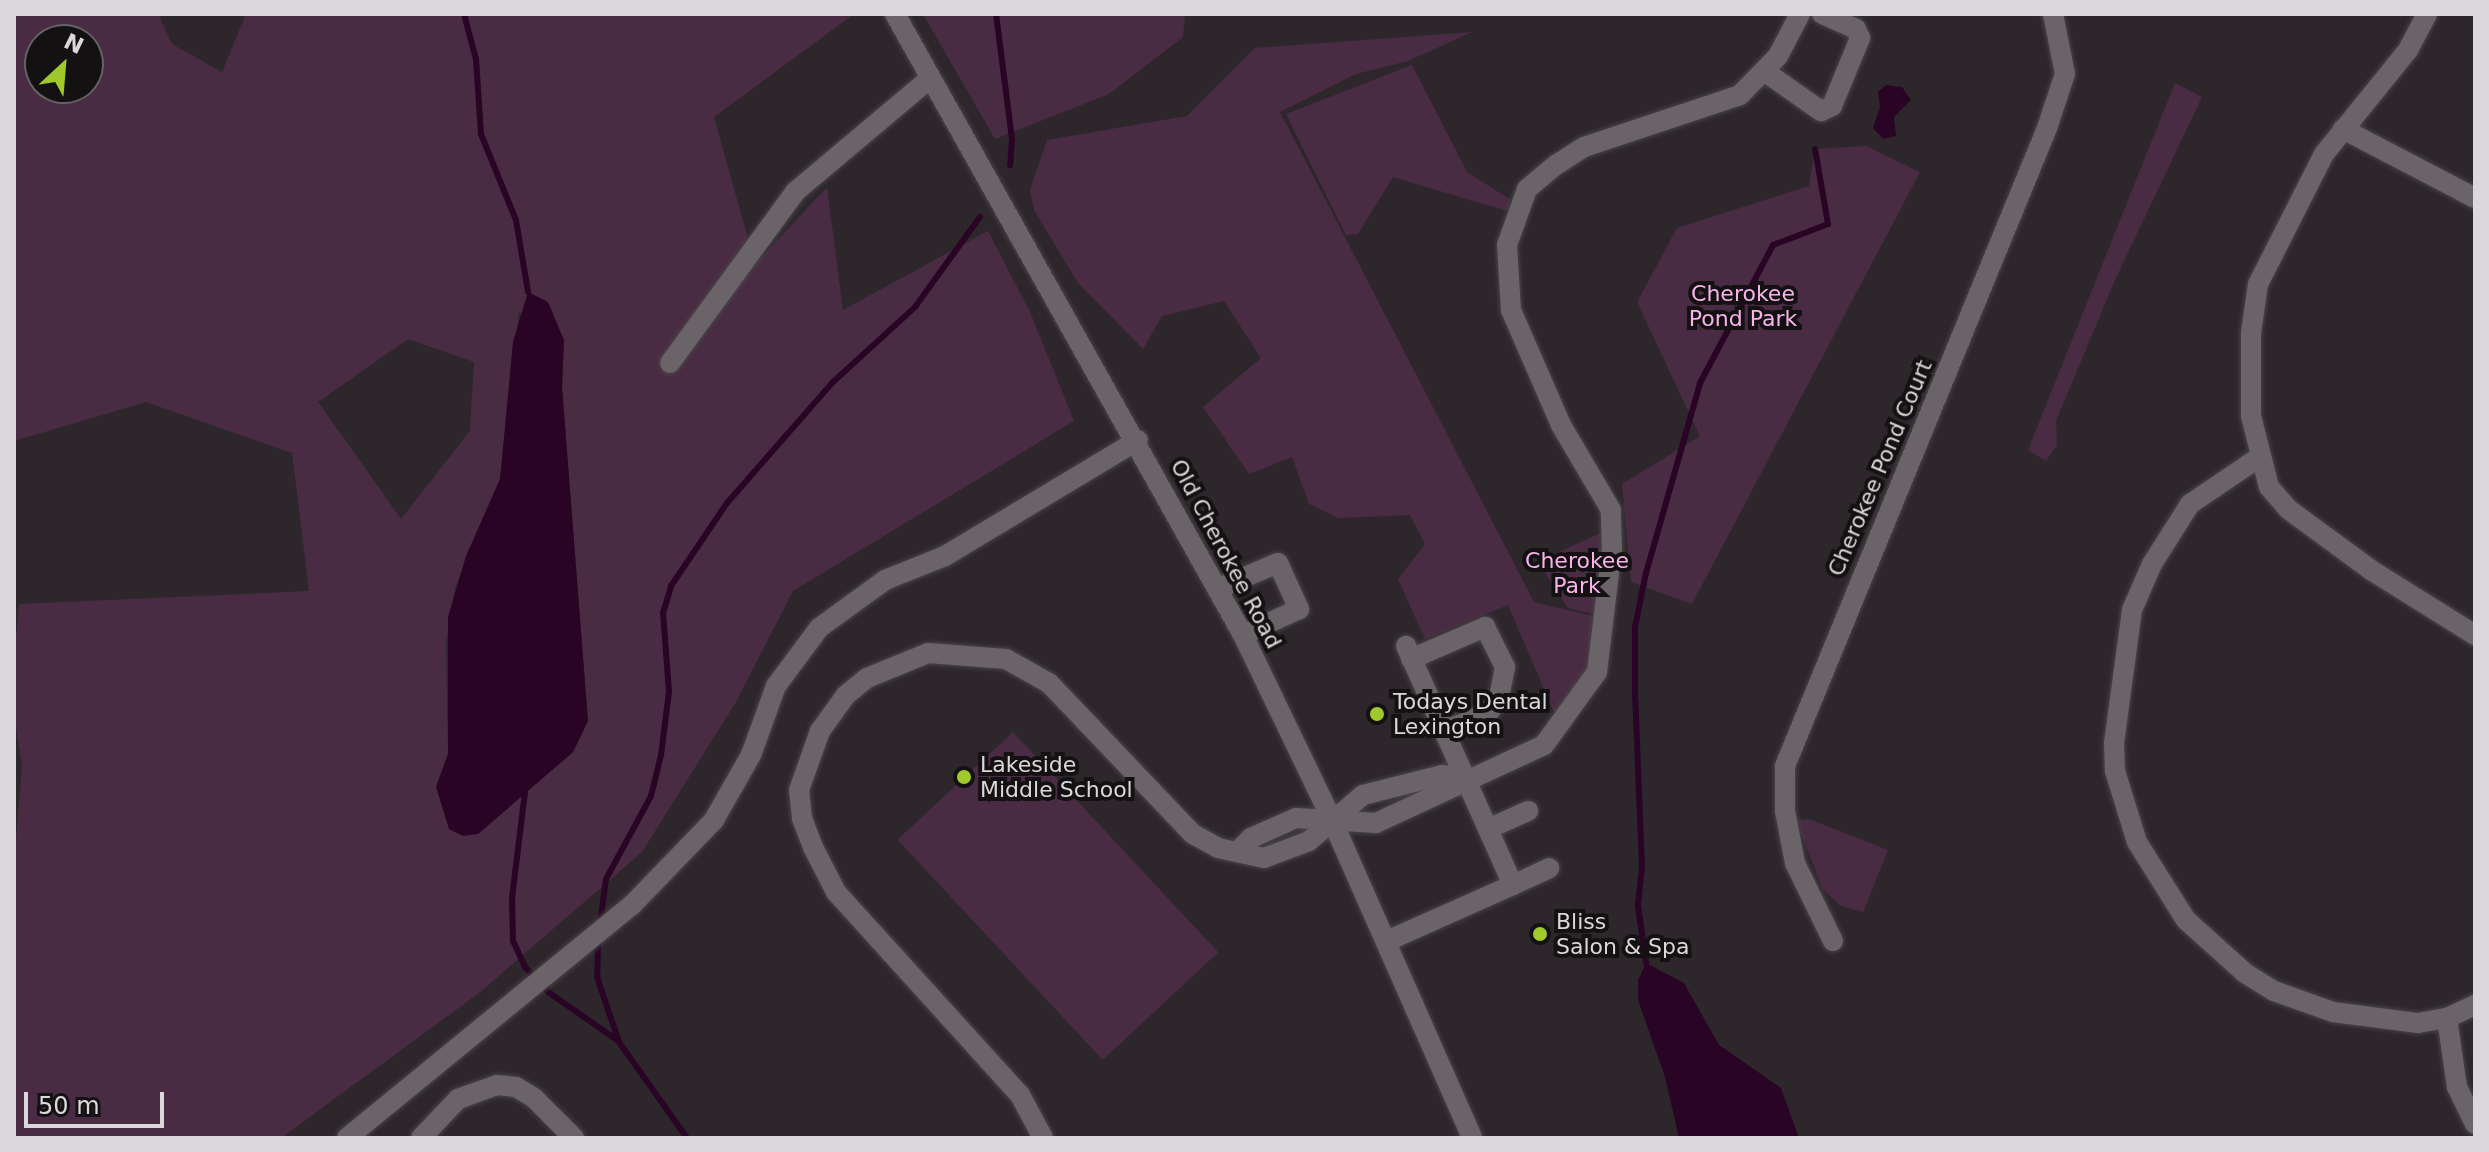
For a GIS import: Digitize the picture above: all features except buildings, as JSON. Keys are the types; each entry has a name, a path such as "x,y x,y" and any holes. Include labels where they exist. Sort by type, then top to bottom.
{"street":[{"name":"Old Cherokee Road","path":"895,14 1219,588 1332,820 1472,1138"},
{"path":"1237,852 1274,824 1296,818 1376,823 1465,778 1544,745 1597,672 1604,634 1611,510 1561,425 1511,310 1507,245 1527,189 1584,147 1740,95 1764,71 1800,14"},
{"path":"1764,71 1821,111 1832,106 1860,38 1856,29 1822,14"},
{"name":"Cherokee Pond Court","path":"1833,941 1795,863 1785,811 1785,766 2047,128 2065,74 2053,14"},
{"path":"2427,14 2408,50 2343,129 2307,183 2258,284 2249,381 2258,458 2269,487 2288,509 2371,570 2475,635"},
{"path":"670,363 795,192 929,79"},
{"path":"2343,129 2475,198"},
{"path":"347,1138 632,905 714,820 751,755 776,686 819,628 885,580 945,556 1138,440"},
{"path":"2258,458 2190,504 2152,564 2132,610 2114,743 2115,771 2137,842 2186,920 2245,973 2274,991 2361,1017 2418,1023 2447,1018 2475,1005"},
{"path":"1219,588 1278,563 1299,609 1243,635"},
{"path":"1444,731 1488,713 1499,698 1505,667 1485,627 1408,652 1513,885"},
{"path":"1043,1138 1020,1095 836,892 813,847 802,818 799,790 805,765 832,711 867,678 928,653 1006,659 1049,683 1193,834 1237,852 1264,858 1283,854 1309,841 1363,795 1442,775 1465,778"},
{"path":"1488,829 1528,811"},
{"path":"1387,941 1549,868"},
{"path":"2447,1018 2457,1087 2475,1124"},
{"path":"421,1138 458,1099 497,1085 516,1087 534,1098 574,1138"}],"green space":[{"path":"14,14 158,14 172,44 222,72 246,14 854,14 714,117 755,264 827,187 843,310 988,231 1030,312 1074,421 793,591 736,702 642,852 479,993 281,1138 14,1138 14,864 22,766 14,715 14,659 19,604 309,591 292,453 146,402 14,441","holes":["519,312 564,340 562,387 588,721 573,752 478,834 436,787 448,754 446,641 455,588 500,479","408,339 474,362 470,431 401,519 318,402"]},
{"path":"923,14 1185,14 1183,37 1109,94 995,139"},
{"path":"1472,32 1408,61 1356,74 1280,112 1534,602 1605,619 1597,672 1559,724 1508,605 1425,639 1398,579 1425,544 1410,515 1338,518 1309,504 1292,457 1249,474 1203,407 1261,358 1224,301 1162,316 1143,349 1078,283 1034,210 1030,190 1047,140 1187,116 1255,48"},
{"path":"1412,65 1467,172 1511,200 1507,211 1393,177 1358,234 1346,235 1286,114"},
{"path":"2175,83 2202,97 2115,280 2056,421 2057,445 2046,461 2028,450"},
{"name":"Cherokee Pond Park","path":"1866,146 1920,172 1692,604 1631,582 1622,484 1700,436 1637,302 1677,228 1809,186 1815,149"},
{"name":"Cherokee Park","path":"1602,532 1602,616 1568,608 1538,562"},
{"path":"1013,732 1218,952 1103,1060 897,840"},
{"path":"1809,819 1888,850 1863,912 1841,906 1823,890 1796,820"}],"shaded area":[{"path":"1886,85 1902,87 1911,100 1894,117 1896,136 1883,139 1873,128 1880,107 1878,92"},
{"path":"528,292 548,302 564,340 562,387 588,721 573,752 478,834 463,836 449,829 436,787 448,754 448,617 466,556 500,479 513,342"},
{"path":"1646,963 1684,983 1719,1045 1781,1088 1799,1138 1679,1138 1665,1077 1638,1000 1638,980"}],"waterway":[{"path":"464,14 476,59 481,134 516,220 528,292"},
{"path":"996,14 1012,139 1010,165"},
{"path":"1646,963 1638,905 1642,867 1635,690 1635,627 1646,573 1700,383 1773,245 1828,224 1815,149"},
{"path":"600,923 606,879 651,796 661,755 669,692 663,613 671,586 727,503 833,382 915,307 980,217"},
{"path":"525,792 512,898 513,941 525,967 548,992 617,1040"},
{"path":"598,938 597,977 619,1042 687,1138"}],"place":[{"name":"Todays Dental Lexington","path":"1377,714"},
{"name":"Lakeside Middle School","path":"964,777"},
{"name":"Bliss Salon & Spa","path":"1540,934"}]}
